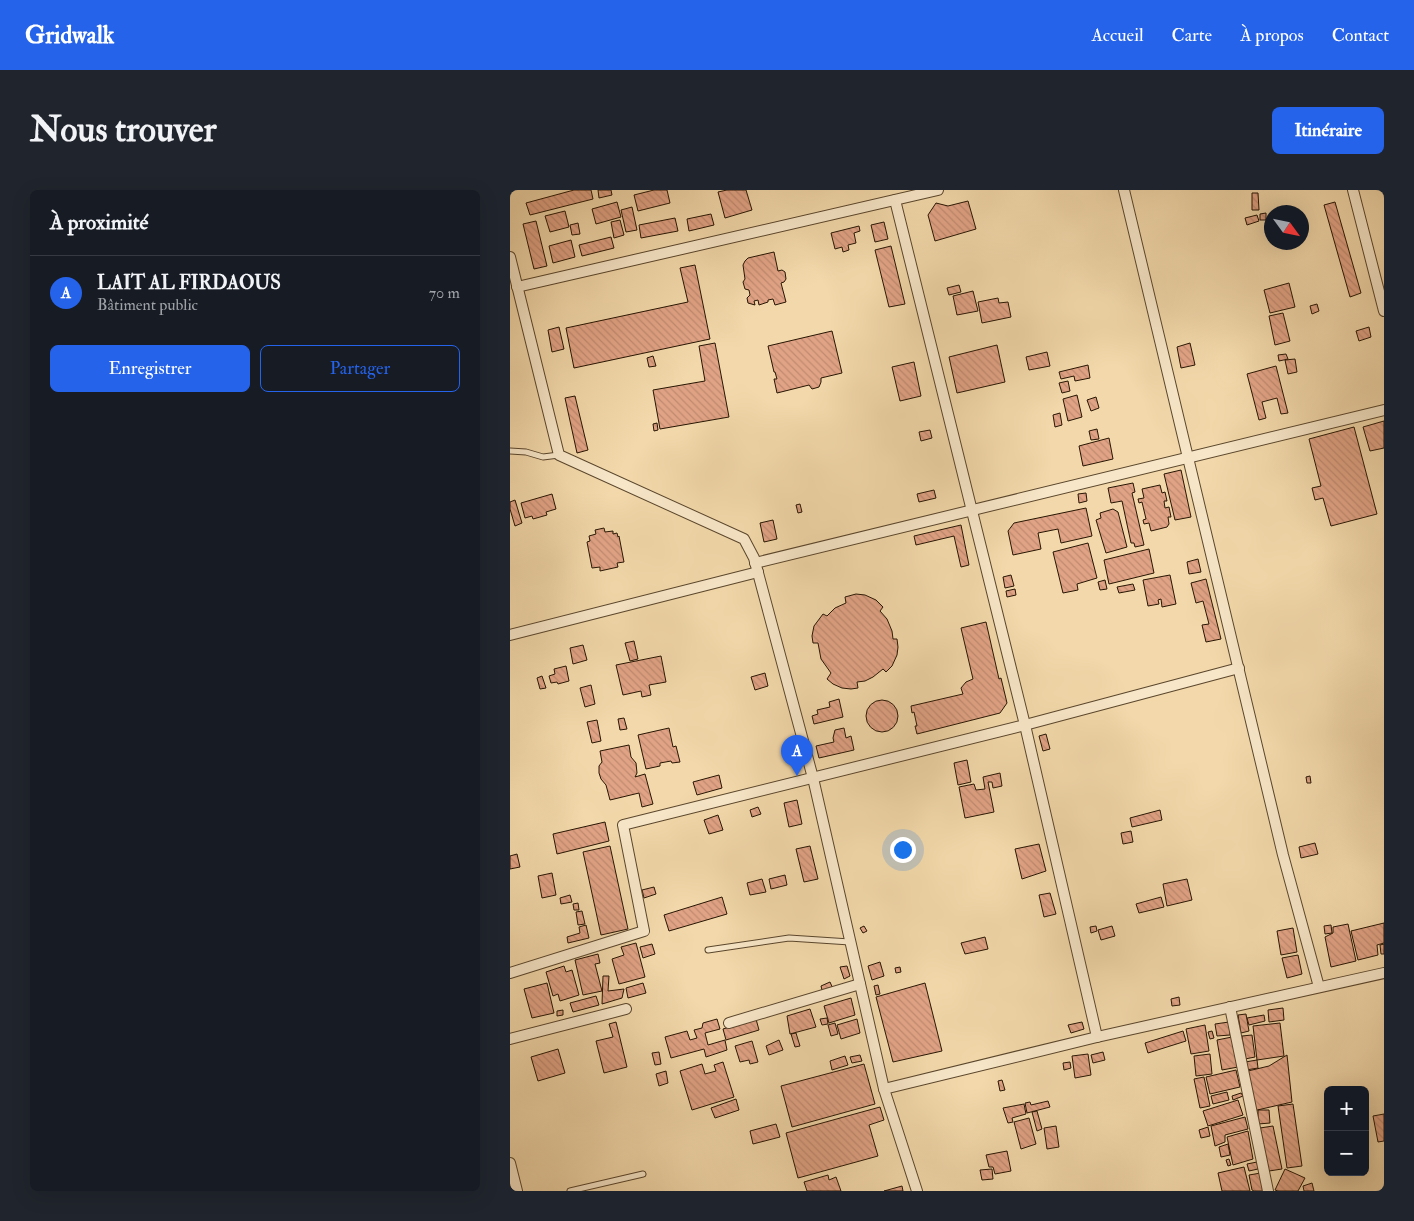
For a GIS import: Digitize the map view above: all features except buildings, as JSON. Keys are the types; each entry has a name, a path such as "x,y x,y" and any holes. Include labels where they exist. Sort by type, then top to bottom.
{"street":[{"path":"518,287 938,190"},
{"path":"1124,190 1283,855 1318,987"},
{"path":"1353,190 1384,311"},
{"path":"895,200 1025,725 1097,1037"},
{"path":"510,256 559,455 744,539 757,568 813,778 884,1089 917,1191"},
{"path":"510,635 972,510 1384,410"},
{"path":"510,973 644,932 623,825 1025,725 1238,668"},
{"path":"884,1089 1097,1037 1384,973"},
{"path":"728,1023 860,984"},
{"path":"1230,1007 1268,1191"},
{"path":"510,1039 626,1009"},
{"path":"510,1163 517,1191"}],"lane":[{"path":"510,451 543,456 559,455"},
{"path":"708,950 789,938 850,942"},
{"path":"570,1191 643,1174"}],"place":[{"name":"LAIT AL FIRDAOUS","path":"797,776"}]}
